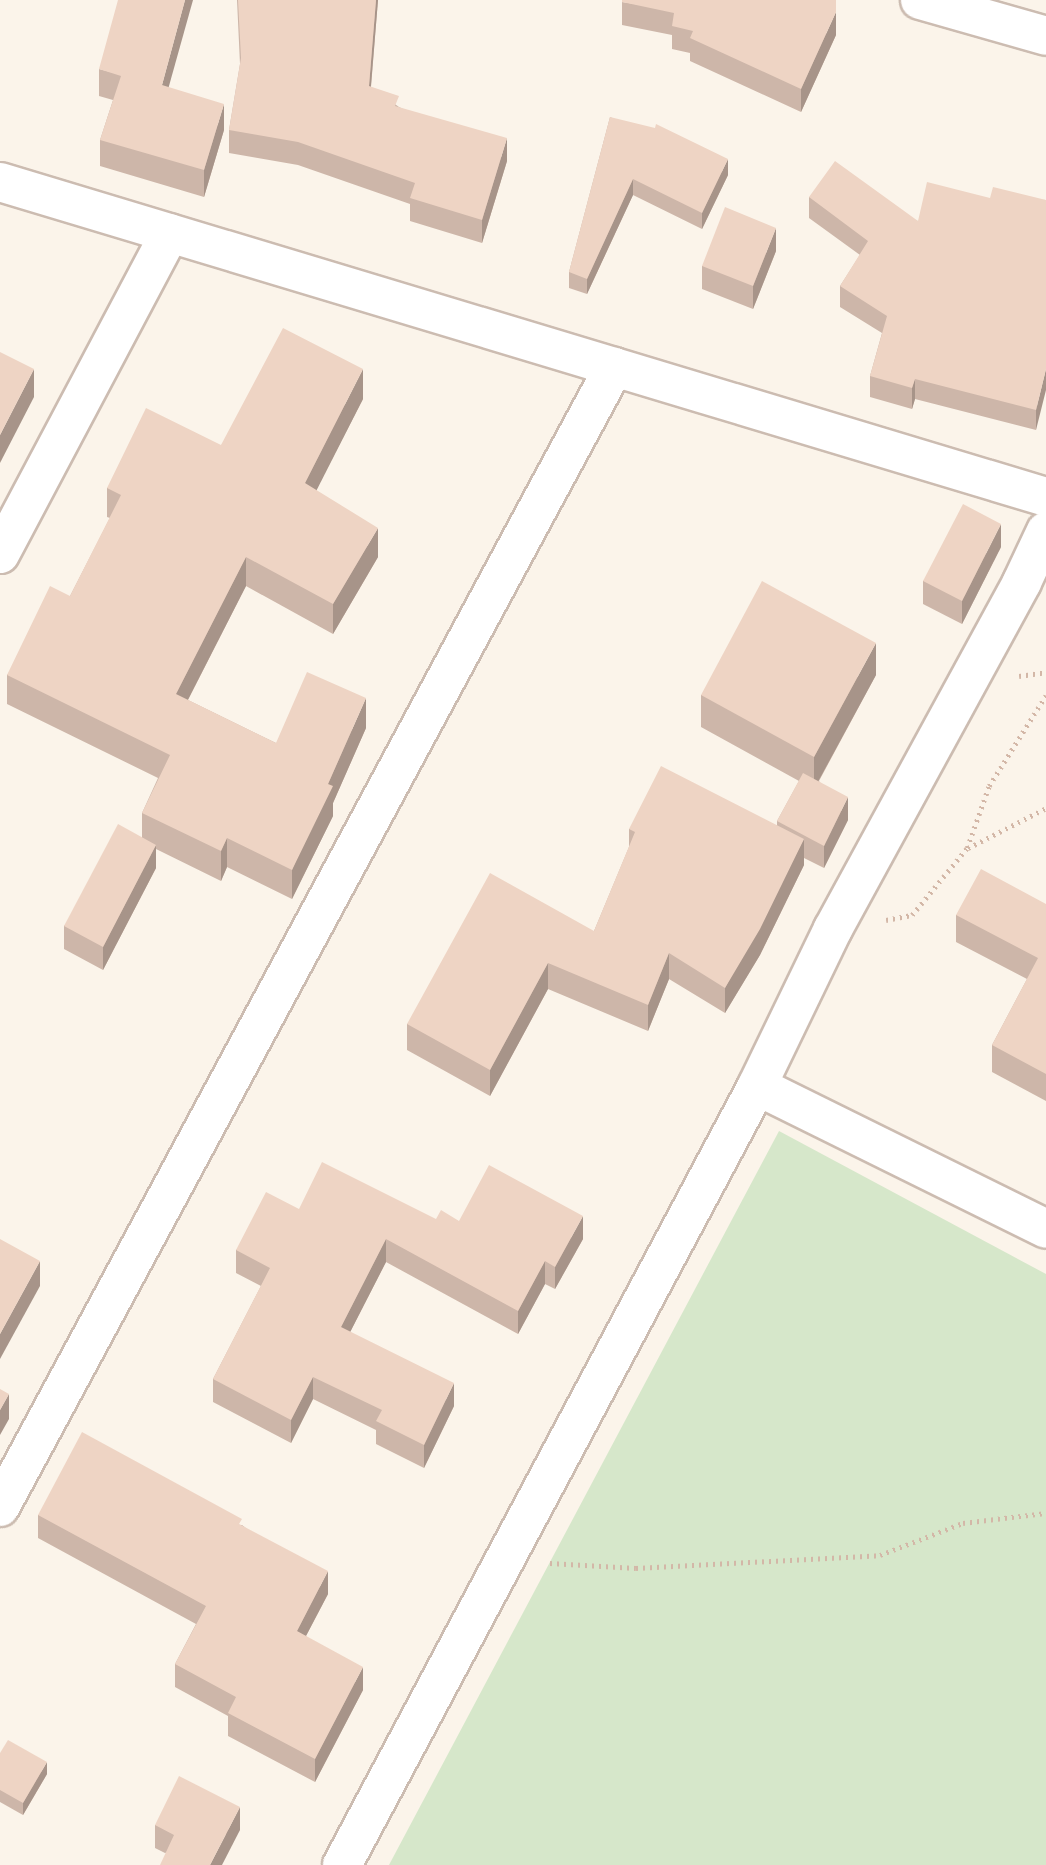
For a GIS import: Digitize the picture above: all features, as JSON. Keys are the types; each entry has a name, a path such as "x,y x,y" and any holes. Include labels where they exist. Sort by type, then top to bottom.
{"street":[{"path":"920,0 1046,36"},
{"path":"0,182 1046,497"},
{"path":"0,554 170,233"},
{"path":"0,1507 614,367"},
{"path":"342,1865 757,1086 833,929 1022,582 1046,531"},
{"path":"757,1086 1046,1229"}],"path":[{"path":"833,929 912,915 967,848 989,786 1046,695"},
{"path":"967,848 1046,808"},
{"path":"505,1561 636,1568 880,1555 963,1523 1046,1513"}],"green space":[{"path":"779,1131 1046,1274 1046,1865 389,1865"}],"building":[{"path":"118,0 185,0 162,85 224,104 204,170 100,140 121,76 99,69"},
{"path":"238,0 376,0 369,86 399,96 395,106 507,138 482,220 410,198 415,183 298,142 229,130 241,58"},
{"path":"622,0 836,0 836,12 801,89 690,38 693,31 672,26 674,13"},
{"path":"610,117 655,128 656,124 728,159 702,213 633,179 587,279 569,272"},
{"path":"835,161 918,221 927,182 990,198 993,187 1046,200 1046,369 1036,410 915,379 912,388 870,376 887,316 840,286 868,241 809,197"},
{"path":"725,207 776,228 753,286 702,266"},
{"path":"283,328 363,369 305,483 378,528 333,604 246,557 176,694 276,743 307,672 366,698 328,784 333,786 292,870 227,838 221,851 142,813 170,755 7,675 50,586 70,596 121,495 107,488 146,408 221,445"},
{"path":"0,352 34,369 0,435"},
{"path":"963,504 1001,524 962,601 923,581"},
{"path":"762,581 876,643 814,757 701,695"},
{"path":"661,766 804,839 760,929 725,988 669,953 648,1005 548,963 490,1070 407,1024 490,873 594,931 635,832 629,829"},
{"path":"803,773 848,797 824,846 777,821"},
{"path":"118,824 156,845 103,947 64,926"},
{"path":"981,869 1046,904 1046,1074 992,1045 1038,958 956,915"},
{"path":"322,1162 436,1219 441,1210 459,1221 489,1165 583,1216 555,1267 545,1261 518,1311 386,1239 341,1327 454,1383 424,1445 376,1421 382,1410 313,1377 291,1420 213,1379 270,1268 236,1250 266,1192 299,1209"},
{"path":"0,1239 40,1261 0,1334"},
{"path":"0,1389 9,1394 0,1410"},
{"path":"82,1432 242,1519 239,1524 328,1571 297,1631 363,1667 315,1759 228,1713 236,1697 175,1664 206,1606 38,1515"},
{"path":"8,1740 47,1762 23,1803 0,1790 0,1753"},
{"path":"179,1776 240,1807 210,1865 160,1865 174,1835 155,1825"}]}
